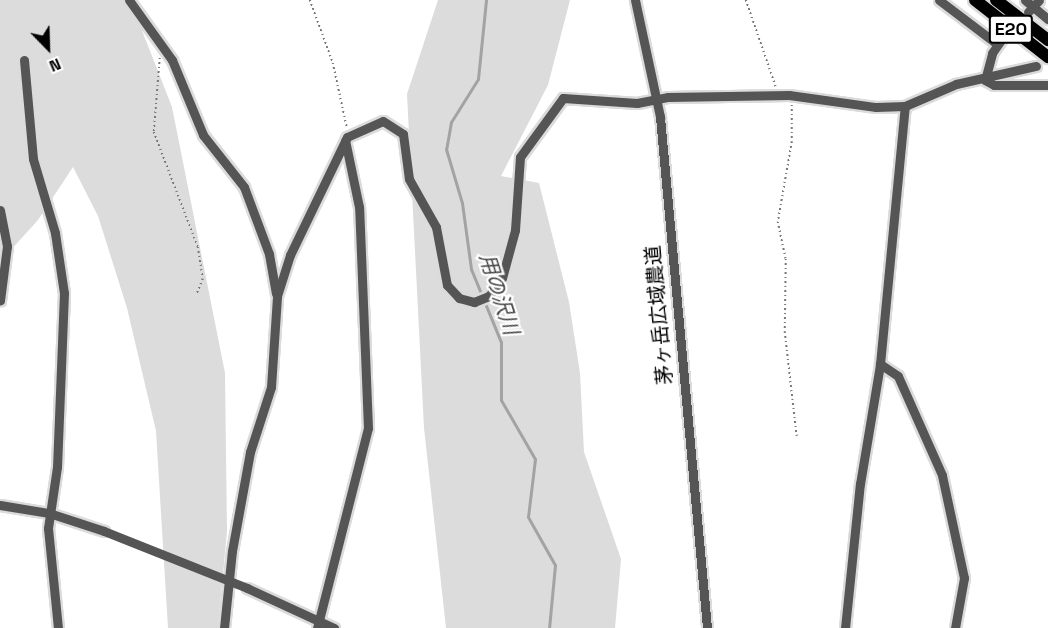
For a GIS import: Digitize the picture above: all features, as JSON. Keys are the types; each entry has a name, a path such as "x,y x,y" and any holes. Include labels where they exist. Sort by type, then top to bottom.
{"highway":[{"name":"E20","path":"975,0 1048,57"},
{"name":"E20","path":"996,0 1048,40"}],"street":[{"path":"129,0 159,45 172,60 203,135 244,187 269,254 277,296"},
{"name":"茅ヶ岳広域農道","path":"634,0 656,100 707,628"},
{"path":"939,0 1000,41 984,80"},
{"path":"1025,0 1048,19"},
{"path":"24,60 31,102 33,159 55,233 64,293 57,467 49,513 49,564 58,628"},
{"path":"224,628 248,462 271,387 277,296 290,255 346,138 383,122 404,134 409,179 436,227 447,285 459,298 474,302 489,297 502,278 511,246 520,157 556,102 570,97 637,103 656,100 778,95 876,107 905,106 956,84 984,80 1036,66"},
{"path":"984,80 994,85 1048,85"},
{"path":"845,628 860,484 880,364 905,106"},
{"path":"318,624 368,428 359,207 346,138"},
{"path":"0,210 8,238 0,301"},
{"path":"880,364 898,375 942,475 964,578 955,628"},
{"path":"0,505 49,513 104,531 247,588 318,624 334,628"}],"path":[{"path":"309,0 333,63 346,138"},
{"path":"746,0 778,95"},
{"path":"159,45 153,125 198,248 203,279 196,294"},
{"path":"792,96 792,142 778,222 786,260 785,332 797,438"}],"shaded area":[{"path":"0,0 130,0 172,107 225,373 227,531 218,628 168,628 156,431 127,308 98,216 73,167 38,220 0,262"},
{"path":"438,0 570,0 548,85 501,176 539,183 569,302 580,373 584,452 621,559 615,628 446,628 424,428 407,94"}],"waterway":[{"name":"用の沢川","path":"486,0 478,79 451,122 446,149 462,203 471,269 501,342 501,400 535,459 528,517 555,565 549,628"}]}
